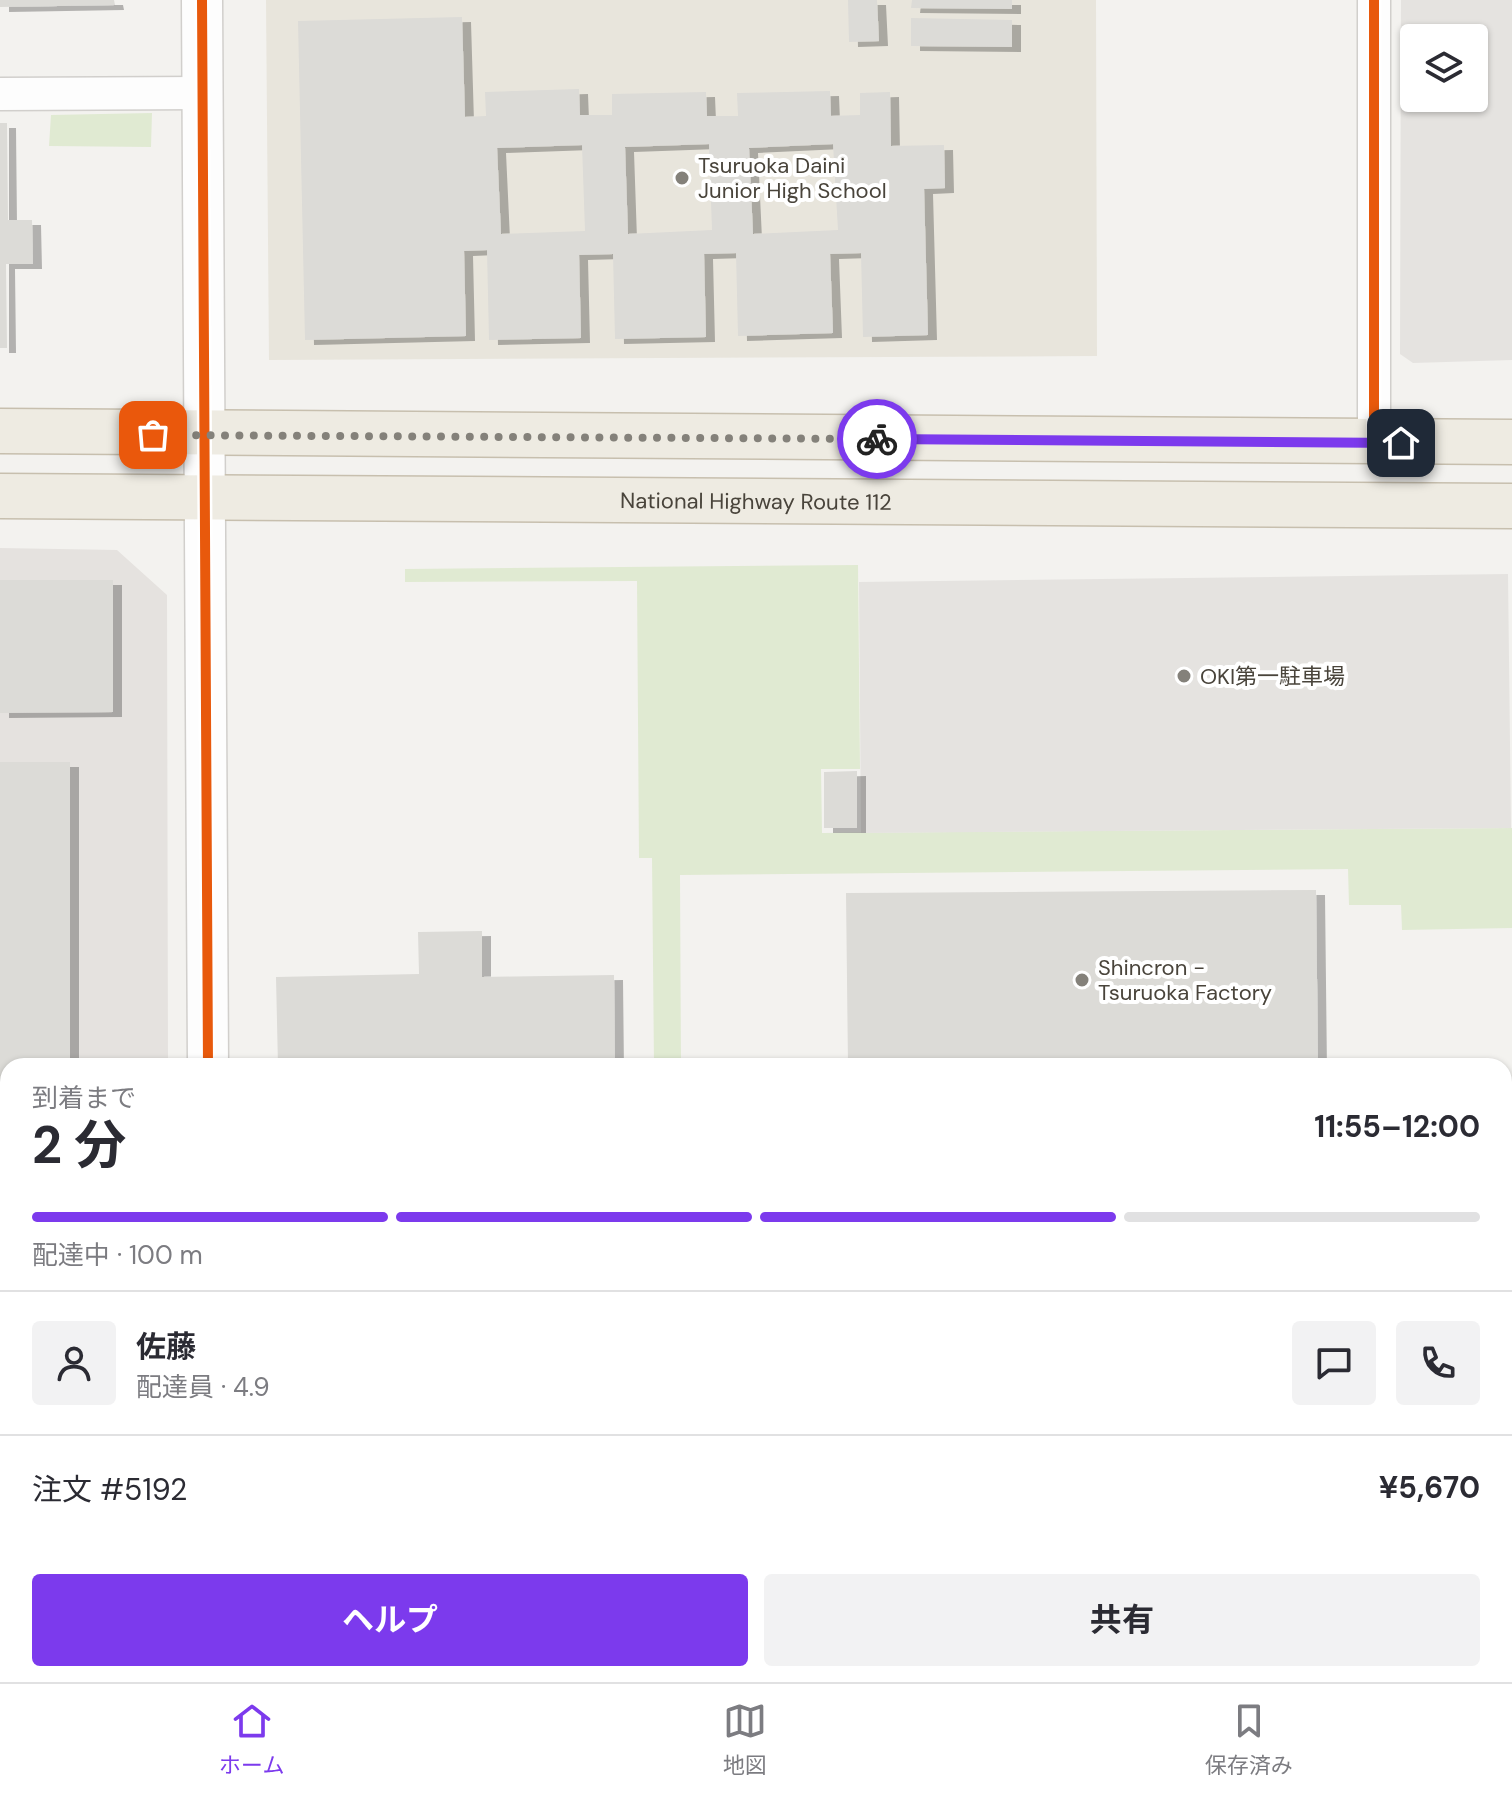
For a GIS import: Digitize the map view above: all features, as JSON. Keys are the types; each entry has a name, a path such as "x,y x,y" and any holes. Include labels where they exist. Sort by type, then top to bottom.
{"highway":[{"path":"0,431 205,435 1512,442"},
{"name":"National Highway Route 112","path":"0,496 1512,506"}],"street":[{"path":"202,0 208,1058"},
{"path":"1374,0 1374,443"},
{"path":"0,94 203,93"}],"shaded area":[{"name":"Tsuruoka Daini Junior High School","path":"266,0 1096,0 1097,356 269,360"},
{"path":"1401,0 1512,0 1512,360 1413,363 1400,354 1401,112 1488,112 1488,24 1401,24"},
{"path":"0,548 117,550 167,595 168,1058 0,1058"},
{"name":"OKI第一駐車場","path":"1508,574 1511,828 861,833 859,582"}],"green space":[{"path":"152,113 151,147 49,146 51,115"},
{"path":"858,565 860,769 821,769 822,833 1512,828 1512,928 1402,930 1401,905 1349,905 1348,869 680,875 681,1058 654,1058 652,858 639,858 637,581 405,582 405,569"}],"building":[{"path":"0,0 114,0 115,5 0,7"},
{"path":"848,0 877,0 879,41 849,42"},
{"path":"912,0 1012,0 1012,9 911,8"},
{"path":"462,17 465,117 486,116 485,92 579,89 580,115 612,115 612,94 706,92 707,116 738,116 737,93 830,91 831,116 860,115 860,93 890,92 891,146 944,145 945,188 924,189 928,335 863,337 861,253 830,254 833,333 738,336 736,253 704,254 706,337 615,339 613,254 579,255 581,338 489,340 487,250 464,251 466,336 305,340 298,21","holes":["709,144 712,230 628,234 625,147","833,144 838,230 753,234 749,148","582,145 585,231 501,234 497,148"]},
{"path":"911,18 1012,20 1012,47 911,46"},
{"path":"0,123 7,123 8,220 32,220 33,264 6,264 7,348 0,348"},
{"path":"0,580 113,580 113,712 0,713"},
{"path":"0,762 70,762 70,1058 0,1058"},
{"path":"857,771 857,828 824,828 824,772"},
{"name":"Shincron - Tsuruoka Factory","path":"1316,890 1318,1058 848,1058 846,893"},
{"path":"482,931 482,977 614,975 615,1058 278,1058 276,977 419,974 418,932"}],"cycle path":[{"path":"202,0 208,1058"},
{"path":"1374,0 1374,443"}],"way so far":[{"path":"153,435 877,439"}],"place":[{"name":"Tsuruoka Daini Junior High School","path":"682,178"},
{"name":"OKI第一駐車場","path":"1184,676"},
{"name":"Shincron - Tsuruoka Factory","path":"1082,980"}],"route":[{"path":"877,439 1401,443"}]}
